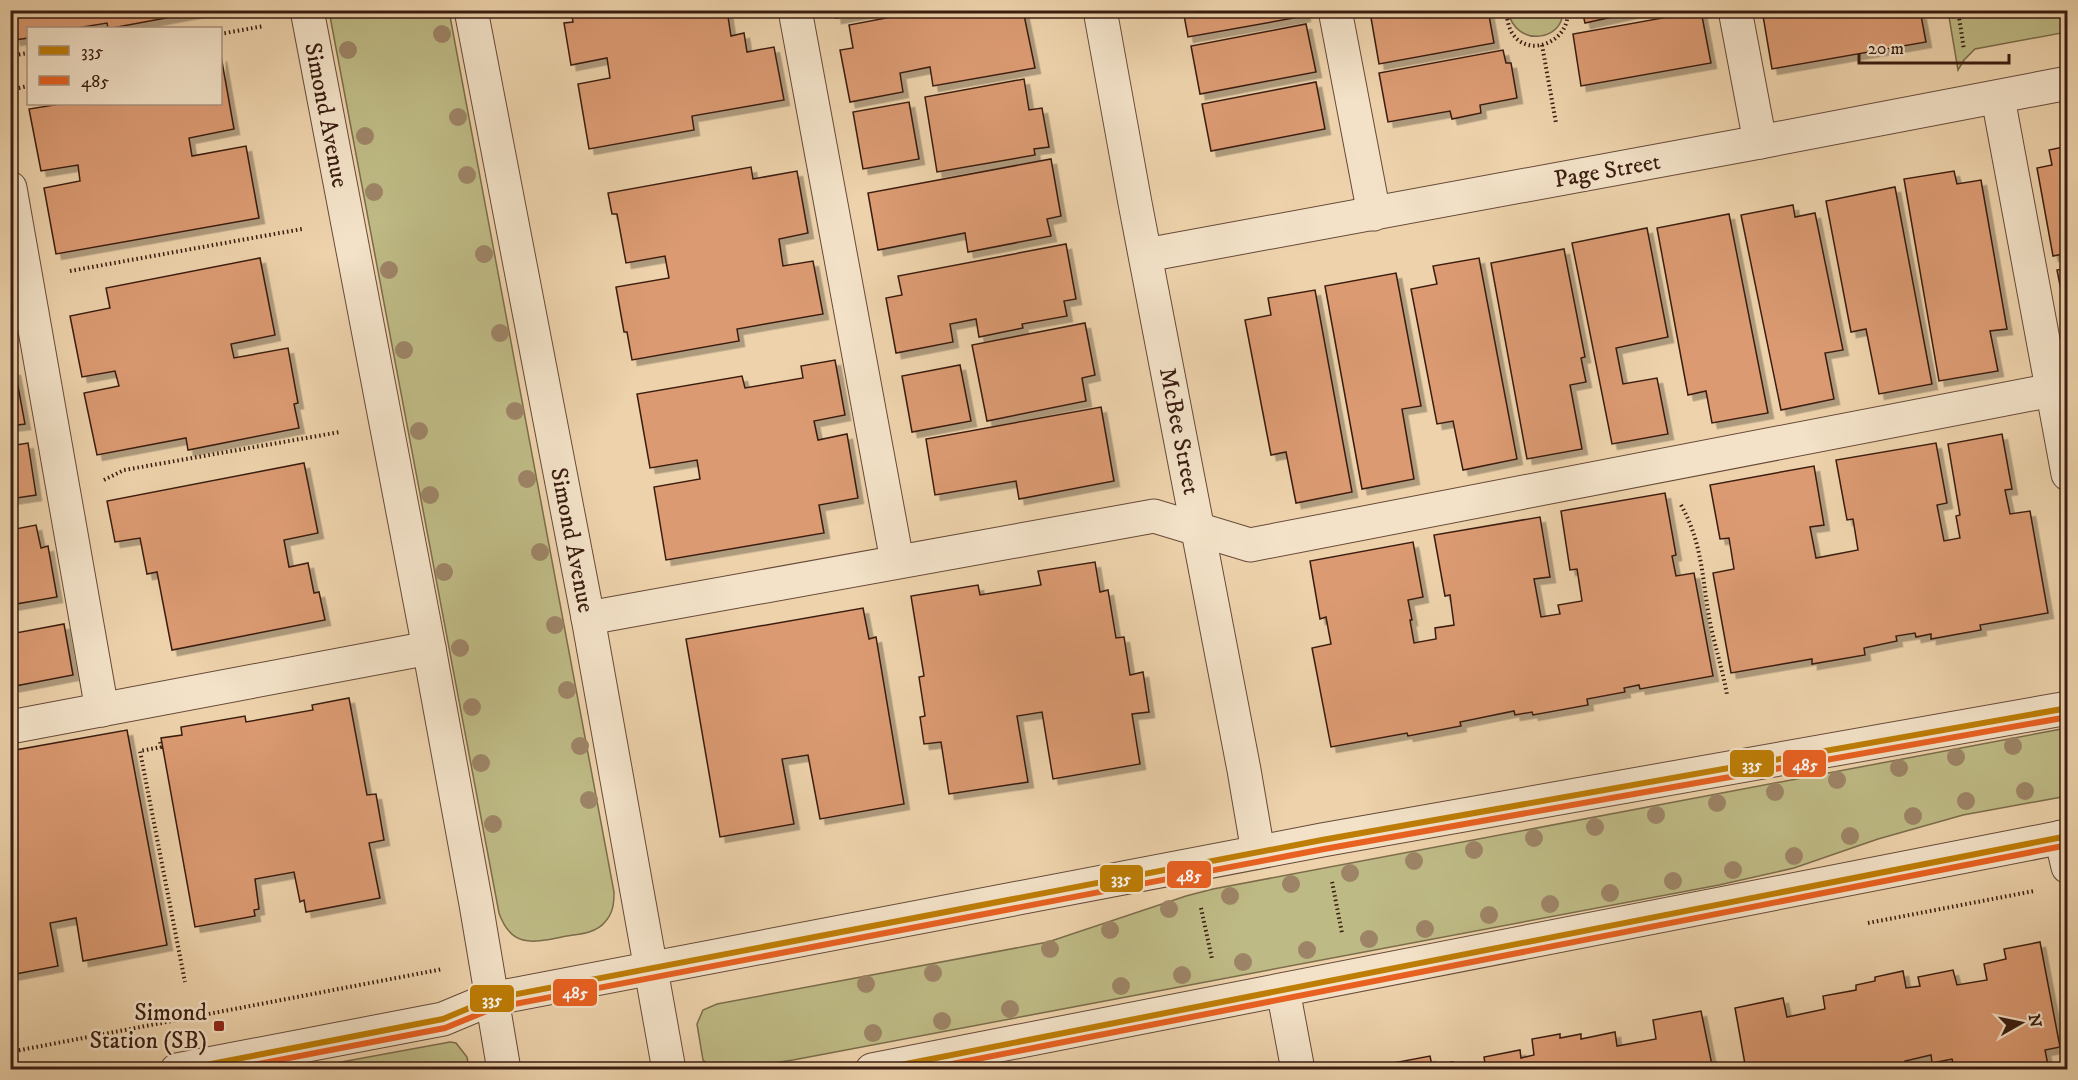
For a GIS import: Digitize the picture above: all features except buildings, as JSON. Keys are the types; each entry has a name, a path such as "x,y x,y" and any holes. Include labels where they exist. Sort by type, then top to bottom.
{"street":[{"name":"Simond Avenue","path":"307,10 429,648 504,1070"},
{"name":"Simond Avenue","path":"471,10 588,618 669,1070"},
{"path":"795,10 897,561"},
{"name":"McBee Street","path":"1100,10 1258,852"},
{"path":"1335,10 1374,214"},
{"path":"1735,10 1760,142"},
{"name":"Page Street","path":"1146,255 1998,98 2067,83"},
{"path":"1998,98 2067,474"},
{"path":"10,188 102,710"},
{"path":"588,618 1154,516 1250,545 2052,390"},
{"path":"10,727 429,648"},
{"path":"177,1070 443,1019 491,999 1258,852 2067,708"},
{"path":"872,1070 1283,990 2065,847"},
{"path":"1283,990 1298,1070"}],"path":[{"path":"1506,10 1513,35 1521,42 1531,46 1551,42 1560,35 1566,26 1567,10"},
{"path":"1958,10 1964,50"},
{"path":"222,34 264,26"},
{"path":"1542,45 1556,123"},
{"path":"10,56 27,53"},
{"path":"10,90 27,86"},
{"path":"27,279 302,229"},
{"path":"65,491 91,485 124,470 340,432"},
{"path":"1670,464 1674,485 1692,524 1699,547 1710,623 1727,695"},
{"path":"153,700 161,747 140,751 185,982"},
{"path":"1331,878 1342,933"},
{"path":"1200,903 1214,968"},
{"path":"10,1052 425,973"}],"shaded area":[{"path":"329,11 449,11 614,892 608,919 597,929 588,932 526,941 511,933 504,925 499,913"},
{"path":"1508,11 1562,11 1561,21 1549,34 1530,36 1520,31 1513,23"},
{"path":"1948,11 2067,11 2067,32 1975,49 1958,70"},
{"path":"2067,728 2067,796 1963,815 1878,839 1794,868 1719,885 793,1060 734,1069 713,1069 703,1060 697,1024 703,1010 717,1004 1048,942 1213,889"},
{"path":"450,1042 456,1043 467,1057 469,1069 303,1069"}],"transit line":[{"name":"335","path":"180,1070 443,1019 491,999 1322,840 2068,708"},
{"name":"485","path":"227,1070 445,1028 494,1008 1324,849 2068,717"},
{"name":"335","path":"875,1070 2068,836"},
{"name":"485","path":"921,1070 2068,845"}],"place":[{"name":"Simond Station (SB)","path":"219,1026"}]}
